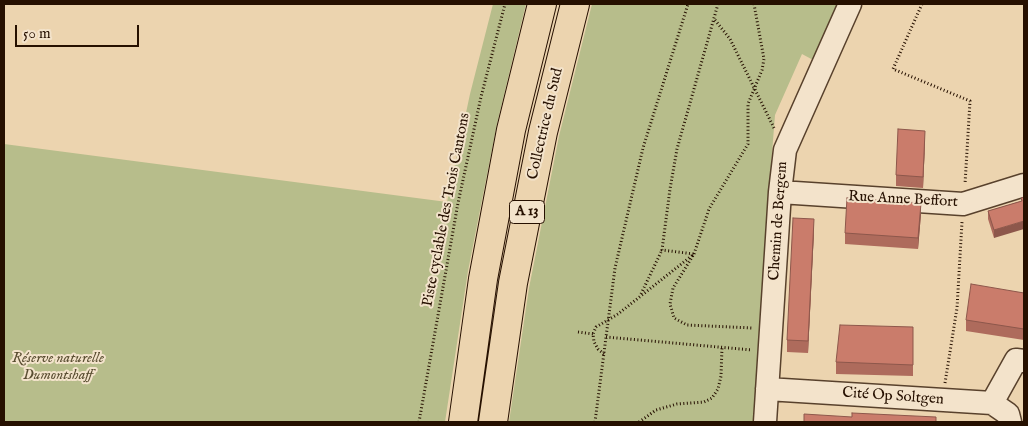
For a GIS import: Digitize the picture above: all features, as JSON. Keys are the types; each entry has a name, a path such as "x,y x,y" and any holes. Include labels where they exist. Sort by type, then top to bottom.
{"highway":[{"name":"Collectrice du Sud","path":"463,422 482,279 511,130 542,4"},
{"name":"Collectrice du Sud","path":"493,422 513,283 543,132 575,4"}],"street":[{"name":"Chemin de Bergem","path":"765,422 784,150 850,4"},
{"name":"Rue Anne Beffort","path":"780,192 963,204 1024,186"},
{"path":"1010,422 1008,414 992,404 1016,360 1024,360"},
{"name":"Cité Op Soltgen","path":"767,389 992,404"}],"path":[{"name":"Piste cyclable des Trois Cantons","path":"419,422 458,203 481,97 505,4"},
{"path":"595,422 615,268 643,148 688,4"},
{"path":"640,296 662,250 677,149 718,4"},
{"path":"754,4 764,59 762,70 748,104 748,144 709,209 694,254 673,288 670,304 674,318 687,325 771,329"},
{"path":"714,19 730,39 784,150"},
{"path":"662,250 694,254"},
{"path":"604,354 594,342 593,334 596,327 602,322 608,321 694,254"},
{"path":"578,332 593,334"},
{"path":"606,337 769,352"},
{"path":"639,422 656,410 676,404 704,402 712,398 718,389 721,376 722,347"}],"green space":[{"name":"Réserve naturelle Dumontshaff","path":"493,4 526,4 497,124 468,271 445,422 4,422 4,144 447,202 470,94"},
{"path":"592,4 840,4 815,61 802,54 775,115 771,166 765,422 509,422 529,288 559,136"}],"building":[{"path":"898,129 925,131 923,177 896,175"},
{"path":"1024,197 1024,221 994,230 988,211 1022,201 1021,198"},
{"path":"847,198 921,203 918,238 845,233"},
{"path":"793,218 814,219 808,341 787,340"},
{"path":"971,284 1024,293 1024,329 966,320"},
{"path":"840,325 913,327 913,365 836,362"},
{"path":"852,413 936,417 936,422 804,422 804,414 852,417"}]}
